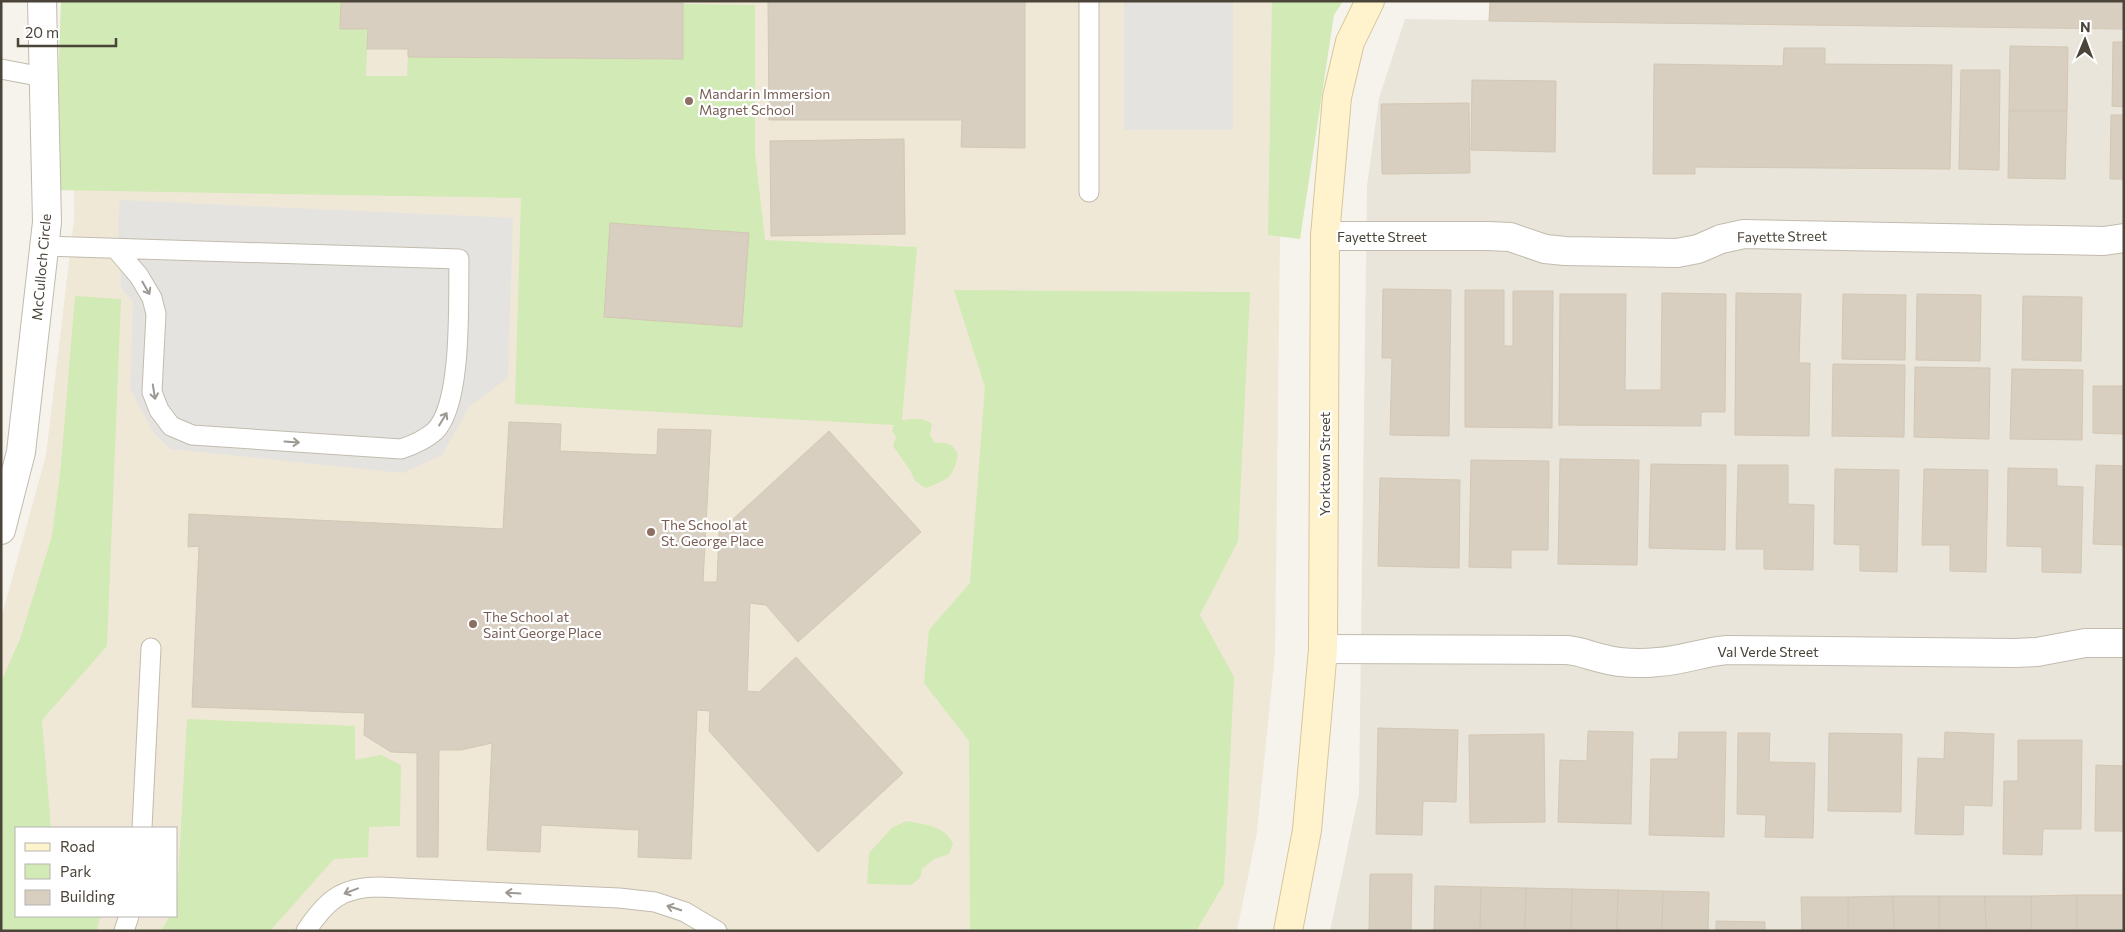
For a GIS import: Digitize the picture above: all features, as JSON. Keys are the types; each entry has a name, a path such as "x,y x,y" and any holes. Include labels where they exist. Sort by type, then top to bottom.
{"street":[{"name":"McCulloch Circle","path":"1,530 21,452 47,222 42,1"},
{"name":"Yorktown Street","path":"1288,931 1308,830 1323,649 1325,236 1337,97 1350,42 1370,1"},
{"name":"Fayette Street","path":"1325,236 1510,237 1545,249 1565,251 1677,253 1698,249 1722,239 1744,234 2104,241 2124,238"},
{"name":"Val Verde Street","path":"1323,649 1567,650 1584,652 1601,658 1623,662 1658,663 1705,652 1726,650 2015,653 2037,652 2085,643 2124,643"}],"lane":[{"path":"1089,1 1089,192"},
{"path":"1,69 44,77"},
{"path":"44,246 459,259 456,356 452,395 447,412 435,430 419,443 401,449 192,435 171,426 159,410 152,392 156,314 152,298 140,276 116,249"},
{"path":"142,827 151,648"},
{"path":"306,931 321,908 337,896 362,887 379,887 619,898 655,902 685,912 717,931"},
{"path":"124,931 128,917"}],"shaded area":[{"name":"The School at St. George Place","path":"73,1 1329,1 1317,21 1280,240 1275,654 1257,832 1237,931 1,931 1,619 46,455 74,220"},
{"path":"1124,1 1233,1 1233,130 1124,130"},
{"path":"1405,19 2124,29 2124,931 1330,931 1359,794 1367,186 1379,98"},
{"path":"120,200 513,218 508,378 469,407 442,455 403,473 170,449 153,432 130,389 133,303 121,287 118,224"}],"green space":[{"path":"61,1 341,1 341,29 368,29 366,76 407,76 408,57 683,59 683,4 755,5 755,153 765,240 917,247 902,420 921,419 932,424 930,435 935,443 949,444 958,454 952,473 945,480 926,488 915,481 910,470 893,446 896,437 892,431 894,425 515,404 521,198 54,190"},
{"path":"1272,1 1343,1 1334,15 1300,239 1268,235"},
{"path":"954,290 1250,292 1238,541 1200,615 1234,677 1224,884 1196,931 970,931 969,741 924,683 929,630 970,583 985,387"},
{"path":"75,296 121,299 107,646 42,720 51,827 15,827 15,917 100,917 97,931 1,931 1,682 20,639 52,536 61,465"},
{"path":"187,719 355,726 355,760 381,755 401,765 400,826 369,827 368,857 334,859 270,931 161,931 169,917 178,917 178,880"},
{"path":"906,821 940,829 953,844 949,854 934,859 922,869 920,878 911,885 867,884 869,853 892,828"}],"building":[{"path":"341,1 683,1 683,59 408,57 408,49 367,49 368,29 340,29"},
{"path":"768,1 1025,1 1025,148 961,147 962,120 769,120"},
{"path":"1490,1 2124,1 2124,29 1489,21"},
{"path":"2113,42 2124,42 2124,107 2112,106"},
{"path":"2010,46 2068,47 2067,111 2009,111"},
{"path":"1784,48 1825,48 1825,64 1952,65 1950,169 1695,167 1695,174 1653,174 1654,64 1783,66"},
{"path":"1961,70 2000,70 1999,170 1959,169"},
{"path":"1472,80 1556,81 1555,152 1471,150"},
{"path":"1469,103 1470,173 1382,174 1381,104"},
{"path":"2009,111 2067,111 2065,179 2008,178"},
{"path":"2111,115 2124,115 2124,179 2110,179"},
{"path":"904,139 905,234 771,236 770,141"},
{"path":"610,223 749,233 742,327 604,317"},
{"path":"1383,289 1451,290 1449,436 1390,435 1392,358 1382,358"},
{"path":"1465,290 1504,290 1504,346 1513,346 1513,291 1553,291 1552,428 1465,427"},
{"path":"1662,293 1726,294 1725,412 1701,412 1701,426 1559,425 1560,294 1626,294 1625,390 1661,390"},
{"path":"1736,293 1801,294 1799,363 1810,363 1809,436 1735,435"},
{"path":"1843,294 1906,295 1905,360 1842,359"},
{"path":"1917,294 1981,295 1980,361 1916,360"},
{"path":"2023,296 2082,297 2081,361 2022,360"},
{"path":"1833,364 1905,365 1904,437 1832,436"},
{"path":"1915,367 1990,368 1989,439 1914,437"},
{"path":"2012,369 2083,370 2082,440 2010,439"},
{"path":"2093,386 2124,386 2124,434 2093,433"},
{"name":"The School at Saint George Place","path":"509,422 561,424 560,451 657,455 658,429 711,430 703,582 717,582 719,532 829,431 921,532 798,642 766,605 750,603 747,691 759,692 796,657 903,773 818,852 709,731 710,711 697,710 691,859 638,857 639,830 541,825 540,852 487,850 492,743 461,750 439,750 438,857 417,857 417,753 391,752 364,735 365,713 192,707 199,546 188,547 189,514 503,529"},
{"path":"1560,459 1639,460 1637,565 1558,564"},
{"path":"1471,460 1549,461 1548,550 1511,550 1511,568 1469,567"},
{"path":"1651,464 1726,465 1725,550 1649,548"},
{"path":"1738,465 1788,465 1788,504 1814,505 1813,570 1764,569 1764,549 1736,549"},
{"path":"2096,465 2124,466 2124,545 2093,544"},
{"path":"2008,468 2057,469 2057,486 2083,487 2081,573 2042,572 2042,547 2007,546"},
{"path":"1835,469 1899,470 1897,572 1860,571 1860,545 1834,544"},
{"path":"1924,469 1988,470 1986,572 1950,571 1950,545 1922,545"},
{"path":"1380,478 1460,480 1459,568 1378,566"},
{"path":"1378,728 1458,730 1456,802 1423,801 1422,835 1376,834"},
{"path":"1588,731 1633,732 1631,824 1558,822 1560,760 1587,761"},
{"path":"1679,732 1726,732 1724,837 1649,835 1651,759 1678,759"},
{"path":"1945,732 1994,734 1992,806 1964,805 1963,835 1915,834 1918,758 1944,759"},
{"path":"1738,733 1770,733 1769,762 1815,763 1813,838 1765,837 1766,815 1737,814"},
{"path":"1829,733 1902,734 1901,812 1828,811"},
{"path":"1544,734 1545,822 1470,823 1469,735"},
{"path":"2018,740 2082,740 2081,829 2043,829 2042,855 2003,854 2004,781 2018,781"},
{"path":"2096,765 2124,766 2124,831 2095,831"},
{"path":"1370,874 1412,874 1411,931 1369,931"},
{"path":"2124,878 2124,931 2123,931"},
{"path":"1435,886 1481,887 1480,931 1434,931"},
{"path":"1481,887 1526,888 1525,931 1480,931"},
{"path":"1526,888 1572,889 1571,931 1525,931"},
{"path":"1572,889 1618,890 1617,931 1571,931"},
{"path":"1618,890 1663,891 1662,931 1617,931"},
{"path":"1663,891 1709,892 1708,931 1662,931"},
{"path":"2077,895 2077,931 2031,931 2031,896"},
{"path":"2077,895 2123,895 2123,931 2077,931"},
{"path":"1893,896 1894,931 1848,931 1848,897"},
{"path":"1893,896 1939,896 1939,931 1894,931"},
{"path":"1939,896 1985,896 1986,931 1939,931"},
{"path":"1985,896 2031,896 2031,931 1986,931"},
{"path":"1801,897 1848,897 1848,931 1802,931"},
{"path":"1716,921 1765,922 1765,931 1716,931"}],"place":[{"name":"Mandarin Immersion Magnet School","path":"689,101"},
{"name":"The School at St. George Place","path":"651,532"},
{"name":"The School at Saint George Place","path":"473,624"}]}
